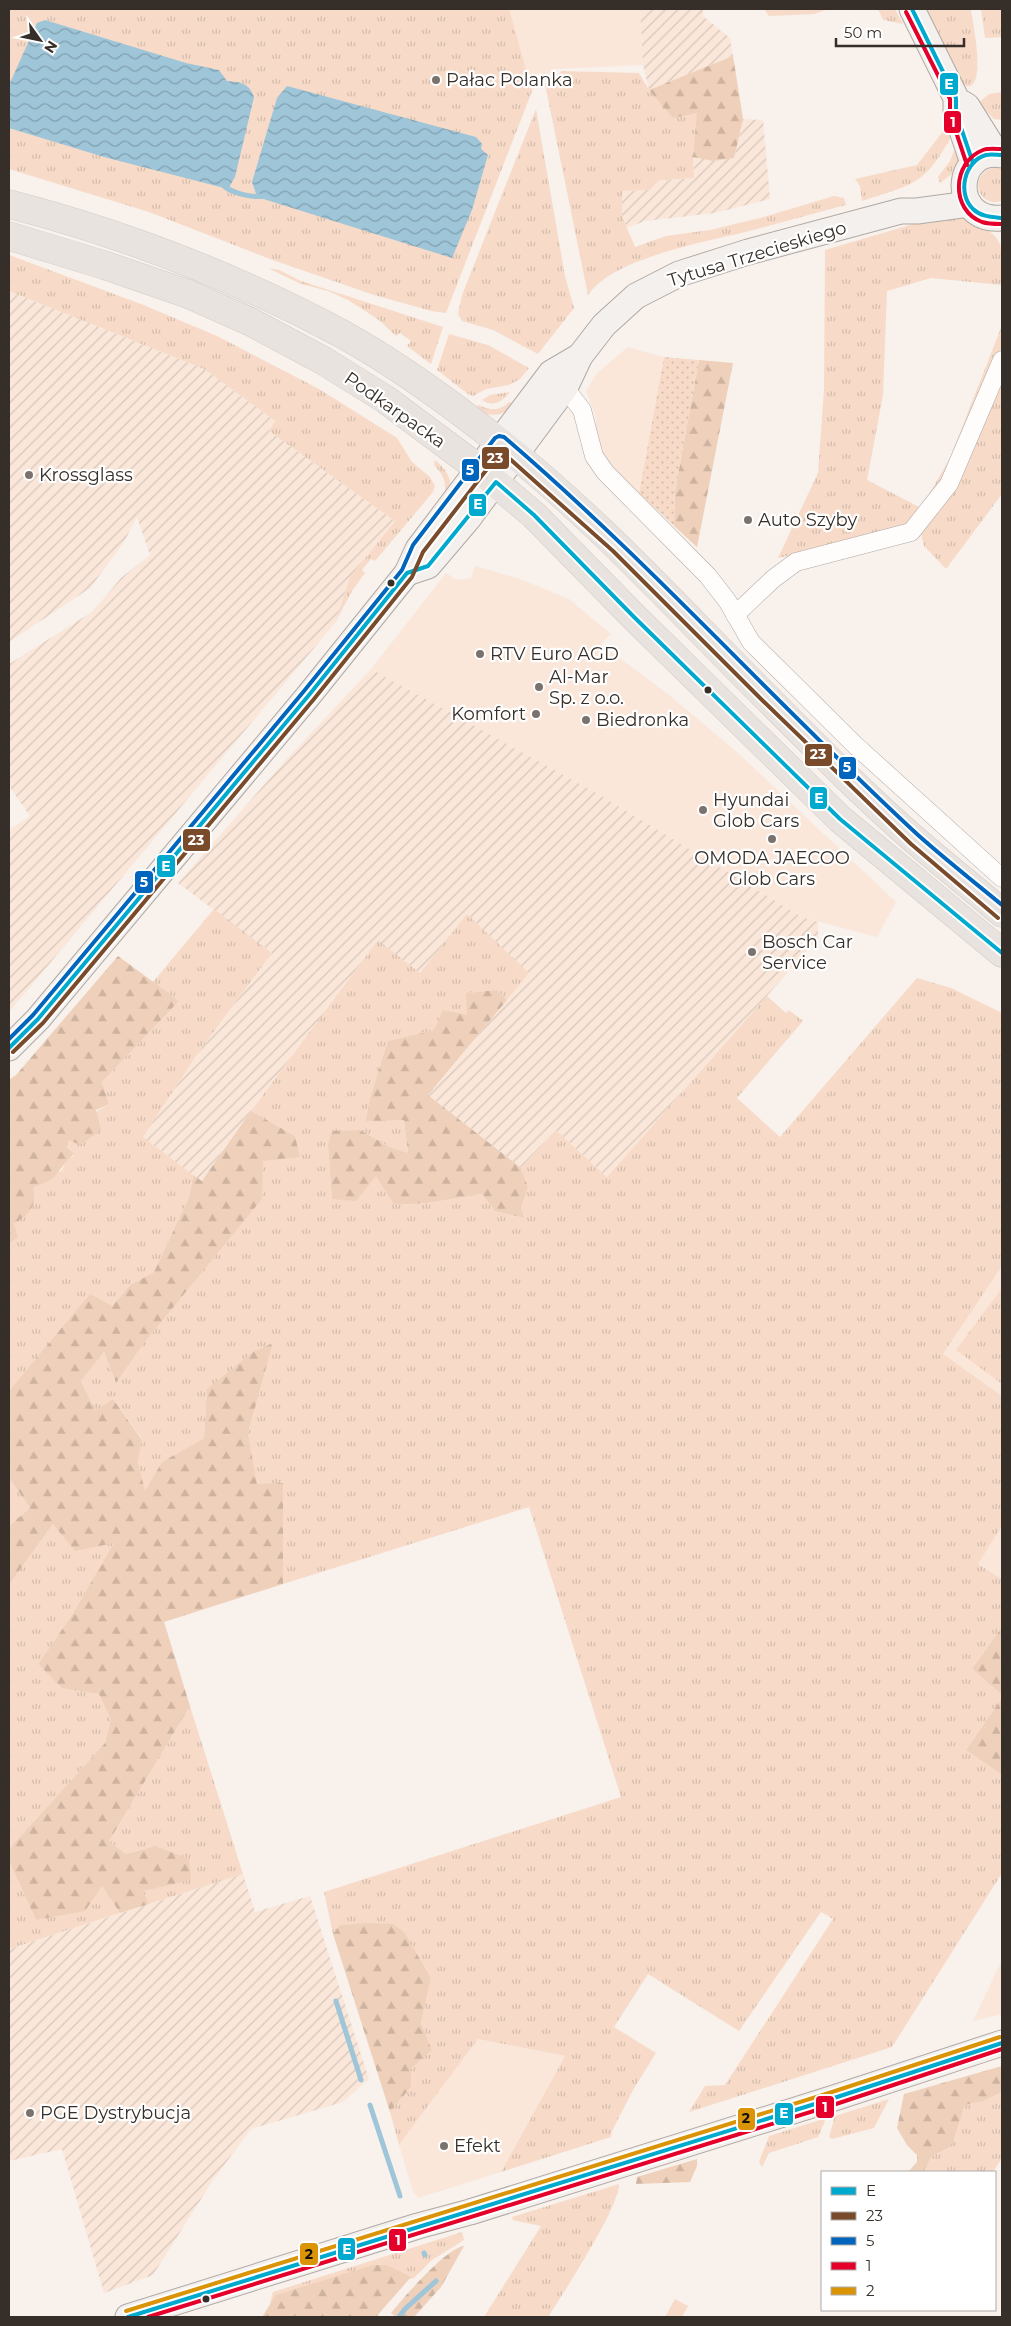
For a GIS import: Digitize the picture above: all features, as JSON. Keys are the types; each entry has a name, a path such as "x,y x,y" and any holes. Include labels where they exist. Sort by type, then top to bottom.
{"main road":[{"name":"Podkarpacka","path":"9,204 78,222 165,252 260,294 345,336 454,408 507,449 617,547 764,696 915,840 1002,913"},
{"name":"Podkarpacka","path":"9,236 147,279 250,322 324,361 385,399 487,475 534,515 634,617 840,818 1002,953"}],"street":[{"path":"912,9 956,98 956,114 969,183 983,216 1001,220"},
{"path":"956,98 967,106 1000,154"},
{"name":"Tytusa Trzecieskiego","path":"507,449 565,388 580,356 604,325 636,296 679,274 748,252 902,211 917,211 969,183 980,158 1000,154"},
{"name":"Tytusa Trzecieskiego","path":"507,449 551,373 580,356"},
{"path":"735,615 773,579 796,562 911,532 949,484 1002,360"},
{"path":"565,388 582,410 594,456 605,472 708,576 728,602 751,642 824,716 1002,878"},
{"path":"11,1041 44,1012 309,695 407,573 428,566 487,475 507,449"},
{"path":"128,2317 822,2102 1002,2043"}],"shaded area":[{"name":"Pałac Polanka","path":"68,9 640,9 643,65 554,69 532,91 516,132"},
{"path":"640,9 703,9 703,16 730,38 733,56 649,90 643,65"},
{"path":"743,119 763,120 770,199 715,213 645,221 627,228 622,216 622,191 650,190 659,180 694,178 693,157 713,161 734,158"},
{"path":"9,291 204,369 275,421 269,431 395,521 350,577 335,623 9,1012 9,830 30,816 9,786 9,664 92,612 121,578 150,555 137,517 124,542 90,588 9,642"},
{"path":"628,347 664,357 639,493 608,464 598,445 595,414 586,391 597,373"},
{"path":"475,566 520,579 569,599 611,634 601,644 669,695 738,753 896,902 877,937 802,917 600,795 371,669 446,573 457,580 471,578"},
{"path":"371,669 600,795 802,917 818,922 818,938 607,1177 556,1130 521,1168 428,1095 529,973 420,974 378,941 251,1111 202,1182 142,1137 198,1053 272,953 178,883 284,762"},
{"path":"1002,1266 1002,1396 943,1354"},
{"path":"1002,1526 1002,1579 978,1564"},
{"path":"243,1874 255,1912 310,1896 369,2079 343,2102 251,2129 211,2183 153,2275 104,2293 62,2149 9,2161 9,1949"},
{"path":"1002,1960 1002,2014 973,2021"},
{"path":"478,2039 565,2056 501,2172 418,2198 413,2191 399,2145"}],"green space":[{"path":"9,9 509,9 532,91 446,313 431,311 374,295 270,259 149,212 9,169"},
{"path":"764,9 829,9 814,14 769,16"},
{"path":"878,9 895,9 903,24 883,20"},
{"path":"921,9 971,9 977,58 975,82 969,86 959,83"},
{"path":"981,9 1002,9 1002,37 985,38"},
{"path":"733,56 743,119 734,158 713,161 693,157 697,113 673,118 649,90"},
{"path":"562,71 639,73 649,90 698,113 693,157 694,178 659,180 650,190 622,191 622,216 635,247 666,236 710,230 760,218 834,196 844,198 846,205 664,252 618,270 601,282 588,295 545,84"},
{"path":"1002,92 1002,120 994,119 978,103 989,94"},
{"path":"536,109 565,276 574,308 538,354 493,330 462,321 458,314 462,295"},
{"path":"948,125 951,137 942,153 924,174 916,181 894,191 862,201 860,186 855,179 917,165"},
{"path":"956,146 962,149 957,170 940,183 938,177 950,161"},
{"path":"996,167 1002,169 1002,201 993,202 986,200 981,195 979,182 981,176 987,170"},
{"path":"960,215 986,229 998,240 1002,256 1002,285 931,278 887,291 883,395 867,480 921,508 950,458 1001,328 1002,347 944,484 908,526 866,539 778,558 818,473 824,389 825,250 920,222"},
{"path":"9,255 141,304 217,336 319,389 397,438 412,462 430,477 435,486 433,492 375,561 371,559 362,570 365,573 352,591 335,623 350,577 395,521 269,431 275,421 204,369 9,291"},
{"path":"268,268 279,270 301,281 443,327 431,364 407,346 411,341 400,333 396,336 379,320 348,300 328,291 301,284"},
{"path":"449,334 488,345 529,368 520,379 509,385 486,389 473,396 468,394 437,370"},
{"path":"664,357 699,360 675,491 674,526 639,493"},
{"path":"699,360 733,363 697,547 674,526 675,491"},
{"path":"1002,371 1002,494 946,569 924,546 921,534"},
{"path":"510,392 504,398 494,403 482,400 490,395"},
{"path":"509,402 515,404 505,412 495,415 485,414 474,409 479,405 491,409 498,408"},
{"path":"435,460 443,467 450,480 449,495 445,492 443,477 434,465"},
{"path":"214,909 272,953 198,1053 143,1137 193,1175 190,1195 154,1272 130,1285 112,1306 9,1393 9,1244 18,1237 14,1225 33,1187 62,1170 66,1161 74,1155 67,1146 73,1134 90,1116 109,1104 102,1082 179,1001 152,983"},
{"path":"467,914 529,973 507,1000 497,990 467,993 467,1015 434,1030 388,1041 367,1120 404,1120 408,1154 390,1147 360,1130 328,1145 332,1199 376,1175 394,1205 428,1203 482,1194 495,1211 525,1217 521,1208 528,1187 521,1168 556,1130 607,1177 767,996 786,1013 789,1010 803,1021 737,1098 780,1137 917,978 951,988 1002,1013 1002,1266 943,1354 1002,1396 1002,1526 978,1564 1002,1579 1002,1627 972,1669 1002,1695 1002,1698 966,1750 1002,1775 1002,1873 892,2047 689,2112 705,2086 725,2085 833,1919 821,1912 739,2031 648,1974 614,2027 656,2053 633,2090 612,2131 611,2137 501,2172 565,2056 478,2039 399,2145 390,2112 411,2087 411,2069 432,2050 421,2023 431,1978 340,1925 333,1934 324,1892 621,1797 529,1507 283,1584 283,1484 257,1485 248,1433 273,1343 207,1389 204,1438 162,1462 145,1492 138,1462 142,1439 113,1399 95,1412 81,1381 104,1352 116,1383 263,1161 295,1136 251,1111 378,940 420,973"},
{"path":"118,956 179,1001 102,1082 109,1104 96,1110 101,1130 80,1145 69,1140 67,1147 74,1154 54,1177 33,1187 33,1205 28,1213 14,1224 18,1237 9,1244 9,1080 16,1075"},
{"path":"497,990 507,1000 428,1095 521,1168 528,1187 521,1208 525,1218 495,1211 482,1194 428,1203 394,1205 376,1176 356,1201 332,1199 328,1145 332,1131 360,1130 390,1147 408,1153 404,1120 366,1121 370,1099 388,1041 434,1030 443,1010 467,1015 466,993"},
{"path":"251,1111 295,1136 300,1157 263,1161 262,1199 143,1344 116,1383 104,1352 81,1381 95,1411 113,1399 142,1440 138,1462 145,1491 162,1462 204,1438 207,1389 253,1352 273,1343 248,1433 257,1484 283,1483 283,1584 164,1622 190,1706 109,1841 126,1854 155,1846 189,1859 191,1880 143,1891 149,1904 120,1913 102,1886 85,1911 36,1920 9,1861 9,1849 105,1743 111,1719 99,1694 62,1688 38,1664 72,1615 114,1543 75,1551 53,1524 9,1585 9,1526 30,1508 9,1478 9,1391 90,1294 112,1306 130,1285 154,1272 190,1195 193,1175 202,1181"},
{"path":"1002,1288 1002,1384 956,1350"},
{"path":"9,1478 30,1508 9,1526"},
{"path":"53,1524 115,1543 72,1615 38,1664 62,1687 100,1694 111,1719 105,1743 9,1849 9,1585"},
{"path":"1002,1627 1002,1695 972,1669"},
{"path":"1002,1698 1002,1775 966,1750"},
{"path":"190,1706 243,1874 149,1904 142,1891 155,1846 126,1854 109,1841"},
{"path":"9,1861 36,1920 102,1886 120,1913 9,1949"},
{"path":"393,1924 404,1932 431,1978 421,2023 432,2050 411,2069 411,2087 390,2112 333,1934 340,1925"},
{"path":"1002,2066 1002,2092 984,2101 965,2105 952,2146 932,2156 924,2171 909,2171 917,2162 917,2155 907,2145 897,2128 904,2094"},
{"path":"1002,2092 1002,2158 994,2171 924,2171 932,2156 952,2146 965,2105 984,2101"},
{"path":"889,2099 874,2128 832,2139 829,2137 835,2116"},
{"path":"823,2119 825,2121 818,2137 769,2153 762,2167 759,2162 769,2136"},
{"path":"697,2159 697,2166 690,2182 636,2184 637,2177"},
{"path":"619,2184 617,2195 601,2230 548,2317 484,2317 541,2226 513,2220 512,2217"},
{"path":"462,2232 464,2240 432,2260 414,2278 270,2304 273,2292"},
{"path":"464,2246 441,2287 414,2317 396,2317 391,2313 436,2264 456,2249"},
{"path":"373,2265 387,2265 411,2277 376,2317 262,2317 276,2295"},
{"path":"675,2299 688,2306 682,2317 665,2317"}],"water":[{"path":"45,20 186,63 219,70 227,81 247,86 254,97 235,177 228,189 104,157 9,128 9,85 37,23"},
{"path":"287,86 476,137 482,144 481,149 488,155 472,210 452,258 257,197 252,182 277,98"}],"waterway":[{"path":"224,186 242,194 263,196"},
{"path":"336,2001 361,2080"},
{"path":"370,2105 400,2196"},
{"path":"399,2317 405,2309 436,2281"}],"transit line":[{"name":"E","path":"912,9 956,98 956,113 973,163"},
{"name":"1","path":"906,12 950,99 950,114 967,165"},
{"name":"1","path":"1001,224 984,223 972,216 964,207 960,197 959,186 965,165 973,156 985,149 1002,149"},
{"name":"E","path":"1002,155 986,155 978,158 968,171 964,187 968,203 976,212 1002,218"},
{"name":"5","path":"9,1039 33,1015 304,691 402,570 413,545 495,438 499,436 504,437 610,534 814,736 918,835 1002,905"},
{"name":"23","path":"13,1052 43,1023 314,699 412,577 423,552 501,451 613,551 761,699 911,844 998,918"},
{"name":"E","path":"9,1048 38,1019 309,695 407,573 428,566 496,482 534,515 634,617 840,819 1002,953"},
{"name":"2","path":"126,2311 829,2093 1000,2037"},
{"name":"E","path":"128,2317 831,2099 1002,2043"},
{"name":"1","path":"148,2317 833,2105 1002,2049"}],"place":[{"name":"Pałac Polanka","path":"436,80"},
{"name":"Krossglass","path":"29,475"},
{"name":"Auto Szyby","path":"748,520"},
{"name":"RTV Euro AGD","path":"480,654"},
{"name":"Al-Mar Sp. z o.o.","path":"539,687"},
{"name":"Komfort","path":"536,714"},
{"name":"Biedronka","path":"586,720"},
{"name":"Hyundai Glob Cars","path":"703,810"},
{"name":"OMODA JAECOO Glob Cars","path":"772,839"},
{"name":"Bosch Car Service","path":"752,952"},
{"name":"PGE Dystrybucja","path":"30,2113"},
{"name":"Efekt","path":"444,2146"}]}
